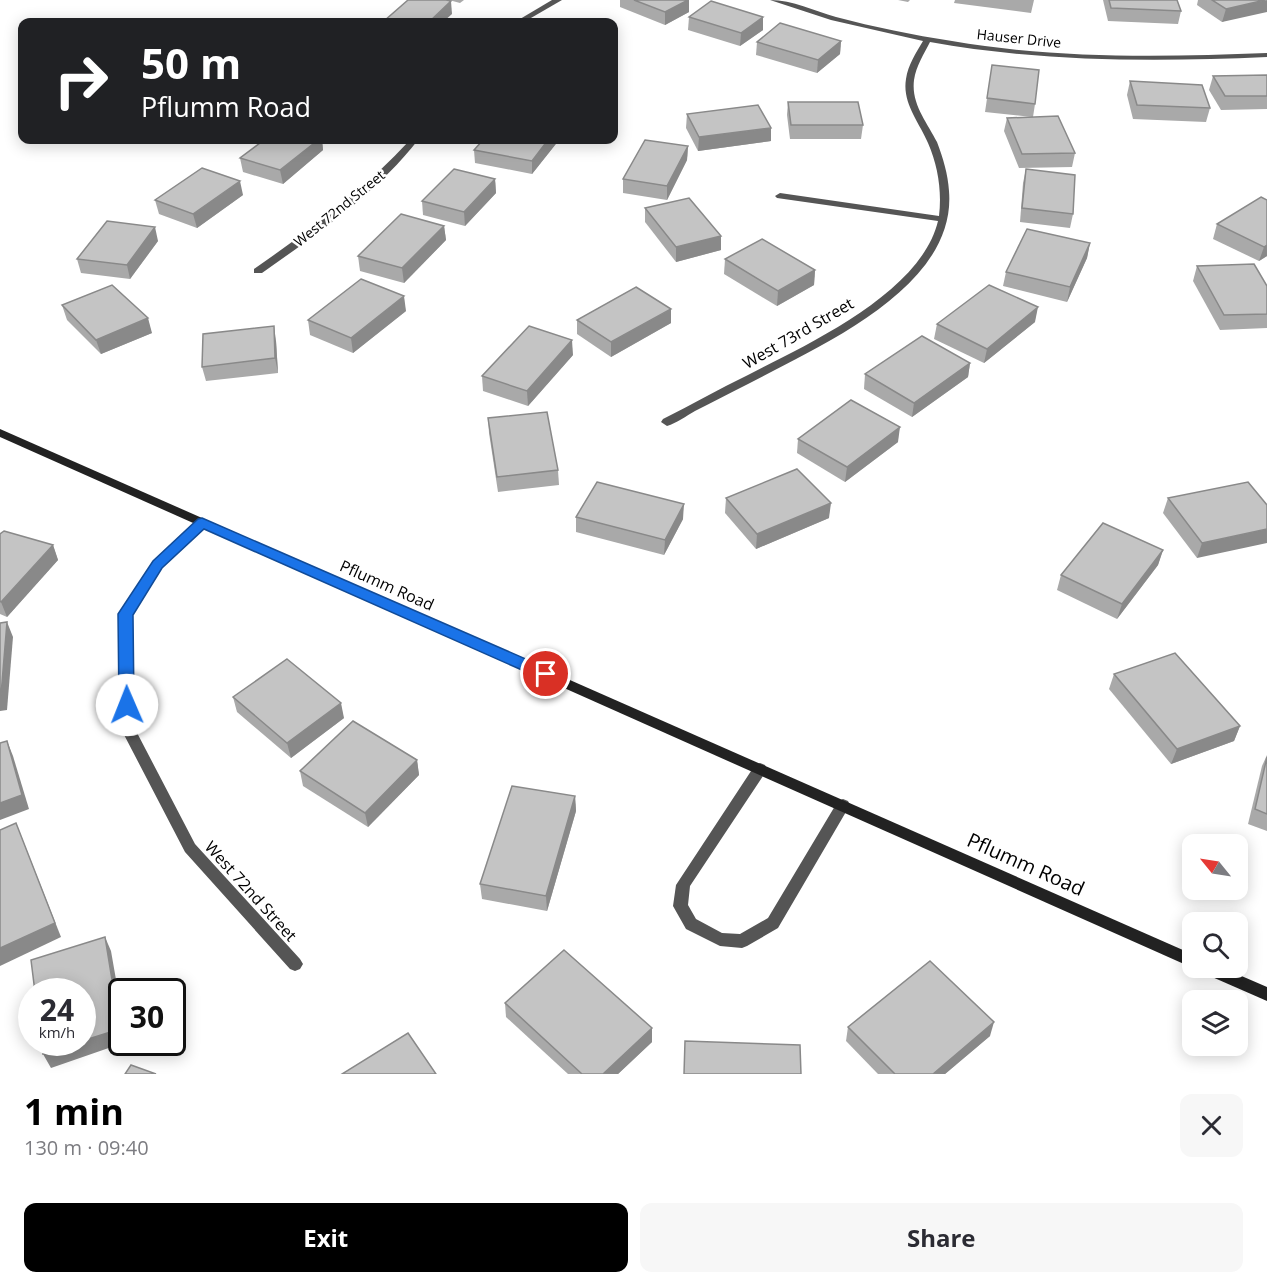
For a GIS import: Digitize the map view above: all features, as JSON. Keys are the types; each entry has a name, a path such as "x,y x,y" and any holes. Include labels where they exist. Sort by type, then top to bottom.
{"main road":[{"name":"Pflumm Road","path":"0,433 1182,957"},
{"path":"1231,978 1267,994"}],"street":[{"path":"526,18 558,0"},
{"name":"Hauser Drive","path":"774,0 857,24 927,40 1047,55 1164,59 1267,55"},
{"name":"West 73rd Street","path":"668,422 838,331 879,303 925,258 938,237 946,203 940,163 932,142 912,107 909,94 913,62 927,40"},
{"name":"West 72nd Street","path":"258,271 321,226 362,193 410,144"},
{"path":"780,196 942,219"},
{"name":"West 72nd Street","path":"202,523 158,565 125,614 127,728 190,848 295,964"},
{"path":"760,769 684,885 680,906 691,924 720,939 742,941 773,923 843,805"}],"building":[{"path":"408,0 451,1 433,18 387,18"},
{"path":"634,0 688,0 665,12"},
{"path":"1109,0 1177,0 1181,11 1111,8"},
{"path":"1212,0 1265,0 1226,9"},
{"path":"711,1 763,17 741,33 689,17"},
{"path":"780,23 841,41 818,60 757,42"},
{"path":"992,65 1039,70 1035,104 987,98"},
{"path":"1267,75 1267,96 1225,96 1213,76"},
{"path":"1130,81 1202,85 1210,108 1137,105"},
{"path":"788,102 858,102 863,125 791,125"},
{"path":"758,105 771,128 699,137 687,114"},
{"path":"1058,116 1075,153 1022,154 1007,118"},
{"path":"645,140 688,146 667,186 623,179"},
{"path":"259,144 313,144 280,170 240,158"},
{"path":"479,144 545,144 532,161 474,150"},
{"path":"202,168 240,181 193,214 155,200"},
{"path":"454,169 495,179 464,212 422,201"},
{"path":"1026,169 1075,175 1073,214 1022,208"},
{"path":"1261,197 1267,200 1267,245 1264,247 1217,224"},
{"path":"689,198 721,236 676,247 645,208"},
{"path":"401,214 444,226 402,268 358,256"},
{"path":"107,221 155,227 127,265 77,259"},
{"path":"1027,229 1090,243 1070,287 1006,272"},
{"path":"762,239 815,270 778,291 725,259"},
{"path":"1254,264 1267,286 1267,314 1224,315 1197,266"},
{"path":"361,279 404,296 351,338 308,320"},
{"path":"112,285 148,318 96,340 62,305"},
{"path":"989,285 1038,307 987,349 937,324"},
{"path":"636,287 671,309 611,342 577,320"},
{"path":"274,326 275,358 202,367 203,334"},
{"path":"529,326 572,340 527,391 482,376"},
{"path":"922,336 970,363 914,403 865,374"},
{"path":"851,400 900,427 847,467 798,439"},
{"path":"547,412 558,470 497,477 488,418"},
{"path":"797,469 831,503 757,534 726,498"},
{"path":"597,482 684,504 665,540 576,517"},
{"path":"1248,482 1267,505 1267,529 1202,543 1168,498"},
{"path":"1103,523 1163,550 1122,604 1061,575"},
{"path":"4,531 53,545 1,602 0,534"},
{"path":"7,622 1,695 0,695 0,623"},
{"path":"1175,653 1240,726 1177,749 1114,674"},
{"path":"287,659 341,703 287,743 233,697"},
{"path":"353,721 417,760 365,813 300,771"},
{"path":"7,741 22,795 0,803 0,743"},
{"path":"1267,757 1267,814 1255,809"},
{"path":"512,786 575,796 546,896 480,884"},
{"path":"16,823 55,923 0,948 0,830"},
{"path":"105,937 112,978 108,978 108,1033 96,1037 96,978 33,978 31,960"},
{"path":"564,950 652,1028 603,1074 582,1074 505,1003"},
{"path":"930,961 994,1022 933,1074 895,1074 848,1027"},
{"path":"408,1033 436,1074 342,1074"},
{"path":"685,1041 800,1045 801,1074 684,1074"},
{"path":"131,1065 156,1074 125,1074"}],"route":[{"path":"127,705 125,614 158,565 202,523 546,674"}]}
